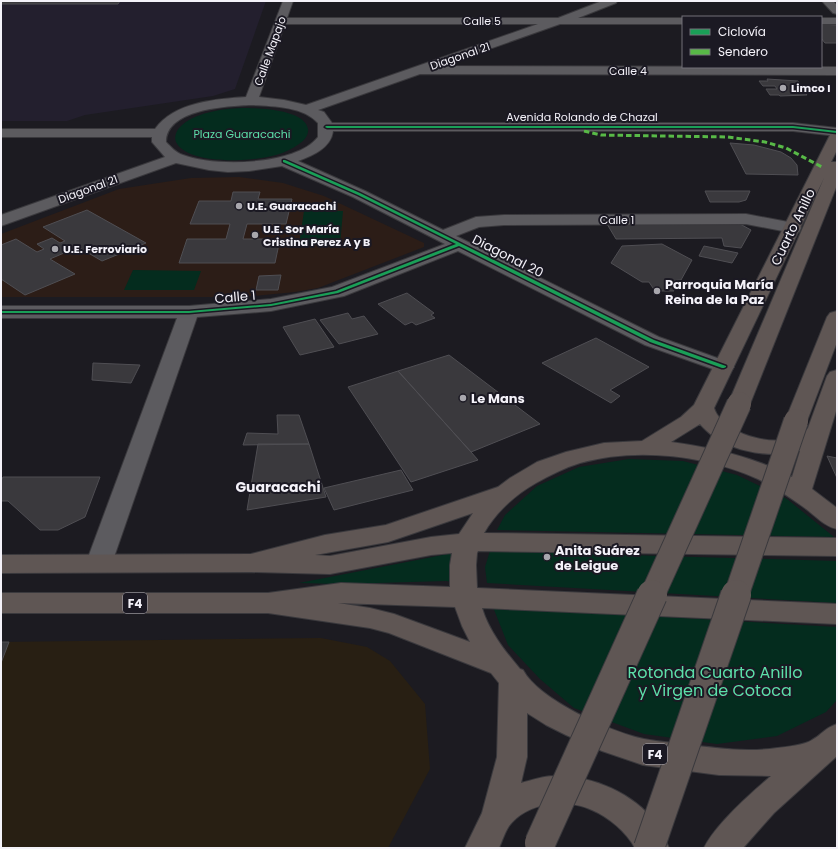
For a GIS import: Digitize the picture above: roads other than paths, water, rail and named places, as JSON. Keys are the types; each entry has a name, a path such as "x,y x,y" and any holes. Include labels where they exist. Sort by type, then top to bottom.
{"highway":[{"name":"Cuarto Anillo","path":"648,447 689,422 703,408 793,228 837,135"},
{"path":"539,845 740,404 831,180 837,143"},
{"path":"651,848 808,424 837,317"},
{"path":"799,492 808,424 837,376"},
{"path":"703,408 708,420 720,431 737,440 757,446 778,448 797,445 812,439 808,424"},
{"name":"F4","path":"827,745 766,763 706,761 644,752 610,741 564,721 534,701 492,655 475,627 465,596 462,567 468,542 483,515 506,492 535,472 577,455 618,448 648,447 685,451 721,458 758,471 799,492 837,521"},
{"name":"F4","path":"1,564 251,563 325,544 388,533 506,492"},
{"path":"251,563 330,565 431,546 468,542 837,547"},
{"path":"268,603 341,593 465,596 837,614"},
{"name":"F4","path":"1,603 268,603 370,618 388,623 506,671"},
{"path":"482,848 498,815 512,757 506,671"},
{"name":"F4","path":"721,848 763,803 827,745"},
{"path":"498,815 519,799 544,790 571,790 599,797 624,811 644,832 651,848"}],"street":[{"name":"Calle Mapajo","path":"251,100 288,1"},
{"name":"Diagonal 21","path":"307,110 612,1"},
{"path":"827,1 837,11"},
{"name":"Calle 5","path":"281,21 682,21"},
{"path":"822,21 837,21"},
{"name":"Calle 4","path":"418,70 837,71"},
{"path":"251,100 292,104 307,110 317,115 324,121 327,127 326,137 318,146 303,154 284,161 255,166 226,167 198,164 176,158 164,150 159,142 160,133 166,124 177,116 192,110 217,104 251,100"},
{"name":"Avenida Rolando de Chazal","path":"327,127 793,127 837,132"},
{"path":"1,133 160,133"},
{"name":"Diagonal 21","path":"5,218 176,158"},
{"name":"Diagonal 20","path":"284,161 359,194 652,342 724,367"},
{"name":"Calle 1","path":"442,236 476,222 504,220 746,219 793,228"},
{"name":"Calle 1","path":"1,312 188,312 271,305 337,292 460,244"},
{"path":"99,563 188,312"}],"place":[{"name":"Limco I","path":"783,88"},
{"name":"U.E. Guaracachi","path":"239,206"},
{"name":"U.E. Sor María Cristina Perez A y B","path":"255,235"},
{"name":"U.E. Ferroviario","path":"55,249"},
{"name":"Parroquia María Reina de la Paz","path":"657,291"},
{"name":"Le Mans","path":"463,398"},
{"name":"Anita Suárez de Leigue","path":"547,557"}],"district":[{"name":"Guaracachi","path":"278,487"}],"park label":[{"name":"Plaza Guaracachi","path":"242,134"},
{"name":"Rotonda Cuarto Anillo y Virgen de Cotoca","path":"715,681"}]}
